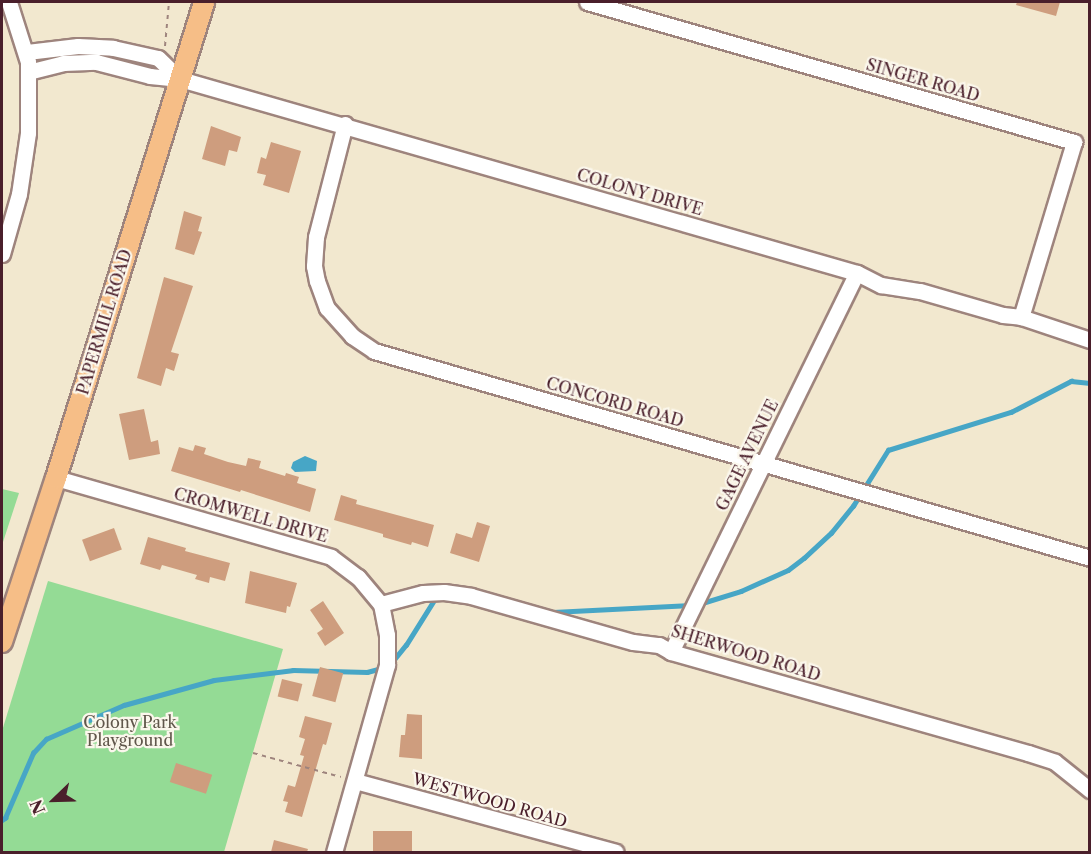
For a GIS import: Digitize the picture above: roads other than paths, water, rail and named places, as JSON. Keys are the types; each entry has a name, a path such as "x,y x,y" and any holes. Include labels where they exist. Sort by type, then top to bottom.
{"main road":[{"name":"PAPERMILL ROAD","path":"2,642 56,478 204,2"}],"street":[{"path":"2,254 22,177 28,133 27,52 9,2"},
{"name":"SINGER ROAD","path":"587,2 1074,142 1021,317"},
{"name":"COLONY DRIVE","path":"27,52 78,46 113,48 158,58 180,79"},
{"name":"COLONY DRIVE","path":"28,72 63,63 96,62 150,76 180,79 345,124 857,273 881,285 920,291 1003,315 1021,317 1089,340"},
{"name":"CONCORD ROAD","path":"345,124 316,237 315,266 317,281 327,308 352,336 374,351 1089,558"},
{"name":"GAGE AVENUE","path":"671,652 857,273"},
{"name":"CROMWELL DRIVE","path":"56,478 331,557 358,577 381,604 387,635 387,665 334,852"},
{"name":"SHERWOOD ROAD","path":"381,604 423,592 444,592 471,596 633,642 659,645 671,652 1055,762 1089,789"},
{"name":"WESTWOOD ROAD","path":"355,781 616,852"}],"water":[{"path":"305,456 317,461 316,471 295,472 291,468 293,462"}],"waterway":[{"path":"699,604 741,591 788,570 804,558 831,533 853,506 888,450 1011,412 1071,381 1090,383"},
{"path":"392,662 406,645 436,597"},
{"path":"553,612 691,605"},
{"path":"2,820 5,818 33,753 46,739 124,705 214,680 293,670 367,672 382,668"}],"park label":[{"name":"Colony Park Playground","path":"130,731"}]}
